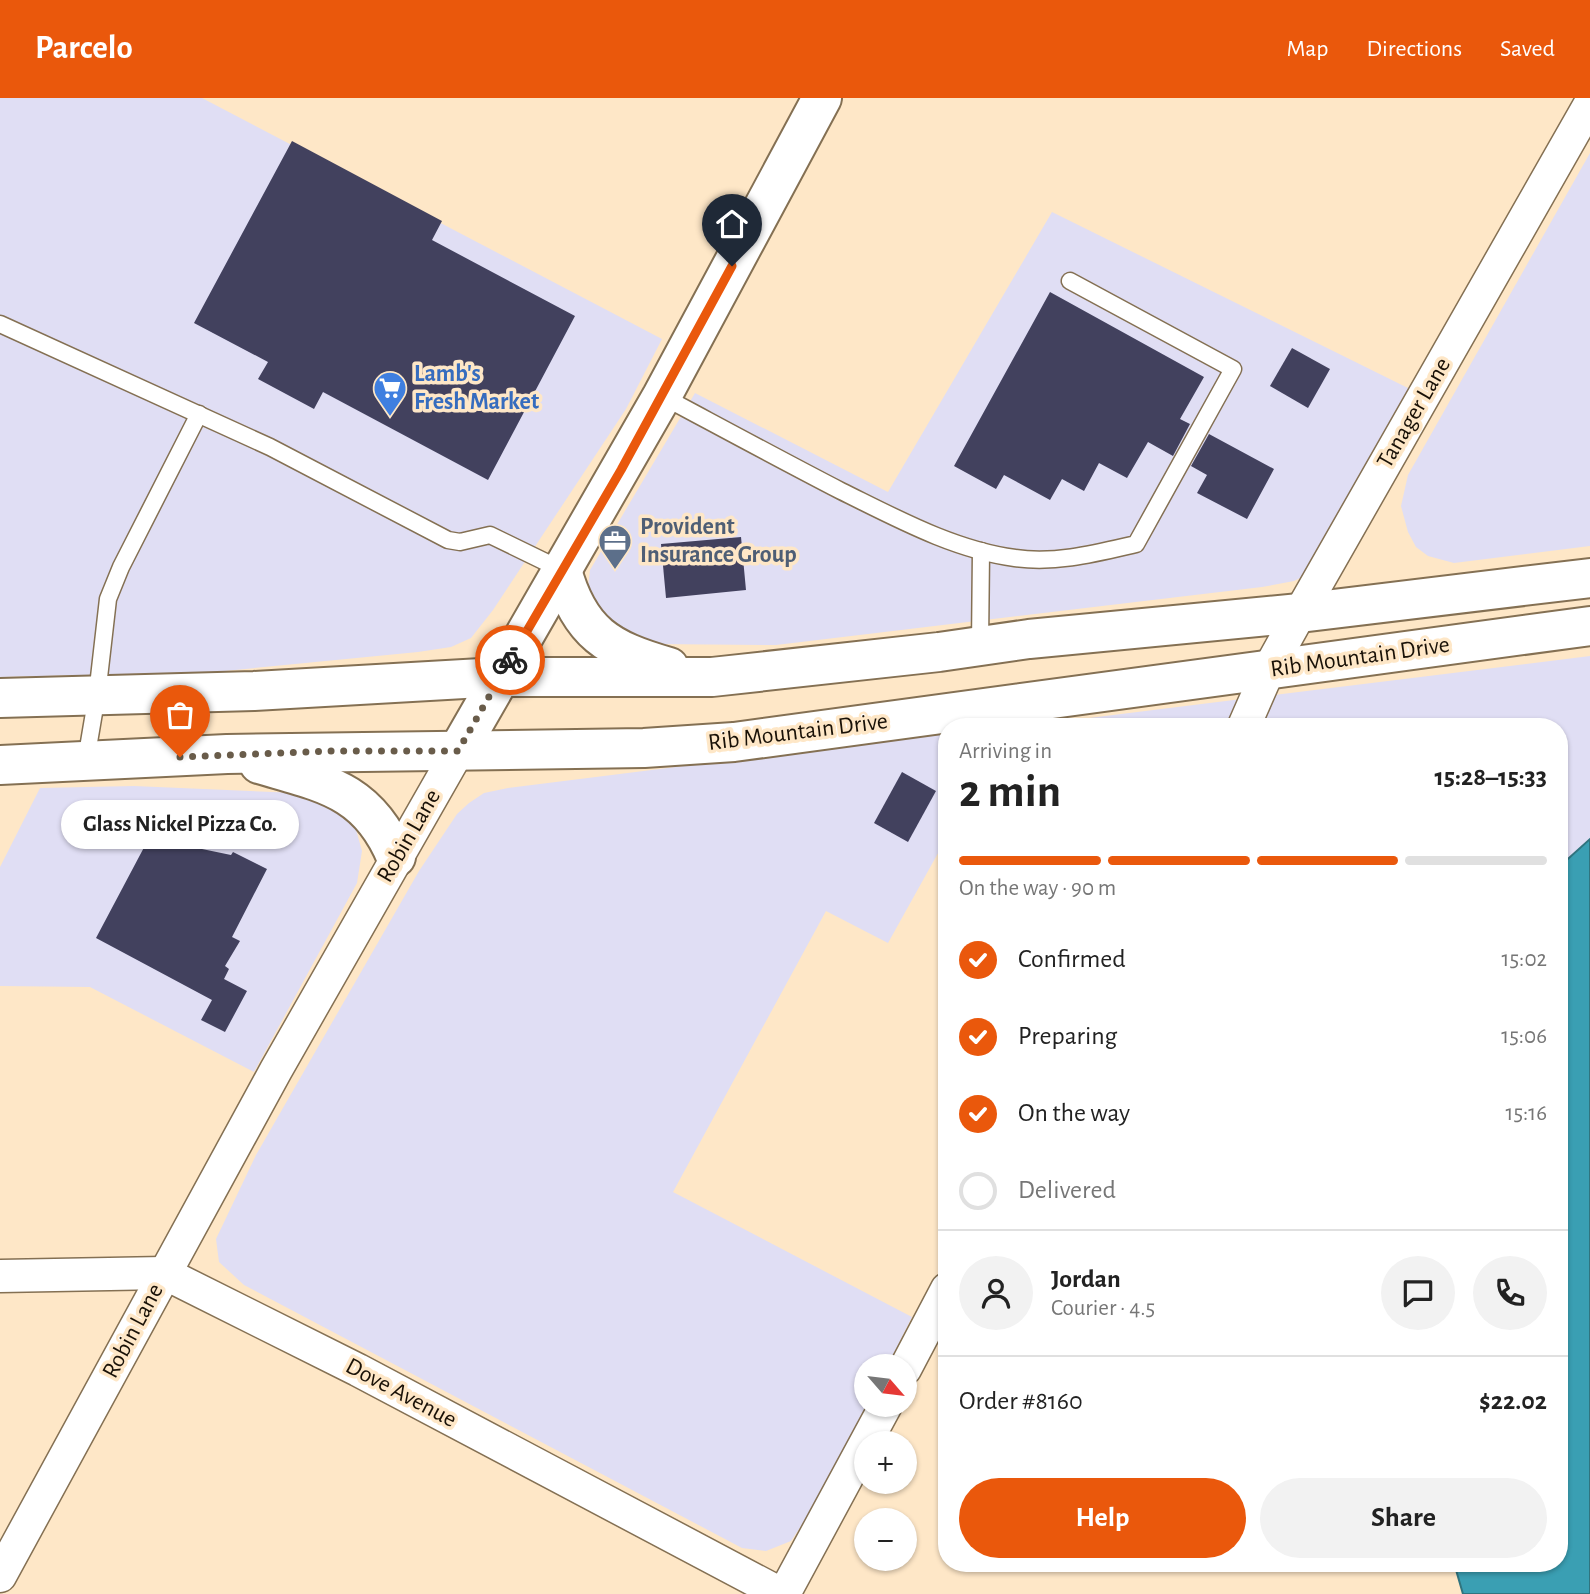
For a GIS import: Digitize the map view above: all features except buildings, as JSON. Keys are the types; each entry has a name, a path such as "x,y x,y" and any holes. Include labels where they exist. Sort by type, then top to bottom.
{"main road":[{"name":"Robin Lane","path":"458,751 662,396 822,98"},
{"path":"562,570 578,614 606,642 637,658 712,677"},
{"name":"Rib Mountain Drive","path":"0,698 254,691 499,677 712,677 939,653 980,645 1300,613 1590,578"},
{"name":"Rib Mountain Drive","path":"0,765 86,763 227,754 644,747 734,742 1590,626"},
{"path":"227,754 344,793 378,821 396,857"}],"street":[{"name":"Tanager Lane","path":"1248,718 1269,669 1300,613 1590,104"},
{"name":"Robin Lane","path":"0,1576 164,1273 458,751"},
{"name":"Dove Avenue","path":"0,1276 164,1273 358,1370 783,1594"},
{"path":"913,1354 938,1306"},
{"path":"783,1594 879,1418"}],"lane":[{"path":"662,396 877,508 934,535 981,551 1016,558 1065,559 1136,544 1233,369 1070,281"},
{"path":"0,324 270,447 448,540 460,542 489,534 562,570"},
{"path":"86,763 97,695 104,623 115,580 199,414"},
{"path":"980,645 981,551"}],"shaded area":[{"path":"0,98 202,98 662,339 626,409 493,610 471,638 451,647 418,652 214,672 0,677"},
{"path":"1590,153 1590,546 1454,563 1428,556 1416,547 1408,532 1401,506 1408,475"},
{"path":"1052,212 1412,390 1308,574 1294,581 1262,587 776,645 652,644 635,639 602,616 588,587 590,570 695,393 888,492"},
{"path":"1590,656 1590,839 1568,859 1568,718 1089,718"},
{"path":"938,734 938,853 888,943 826,911 673,1192 912,1317 894,1354 854,1354 854,1418 860,1418 810,1513 791,1541 766,1551 742,1548 244,1285 219,1262 216,1239 256,1155 419,871 457,814 484,793"},
{"path":"134,786 297,793 326,800 355,826 362,851 357,883 254,1072 90,987 0,986 0,867 40,788"}],"water":[{"path":"1590,839 1590,1594 1463,1594 1457,1572 1568,1572 1568,859"}],"way so far":[{"path":"180,757 330,751 458,751 510,660"}],"place":[{"name":"Lamb's Fresh Market","path":"390,418"},
{"name":"Provident Insurance Group","path":"615,571"},
{"name":"Glass Nickel Pizza Co.","path":"180,757"}],"route":[{"path":"510,660 621,470 732,266"}]}
